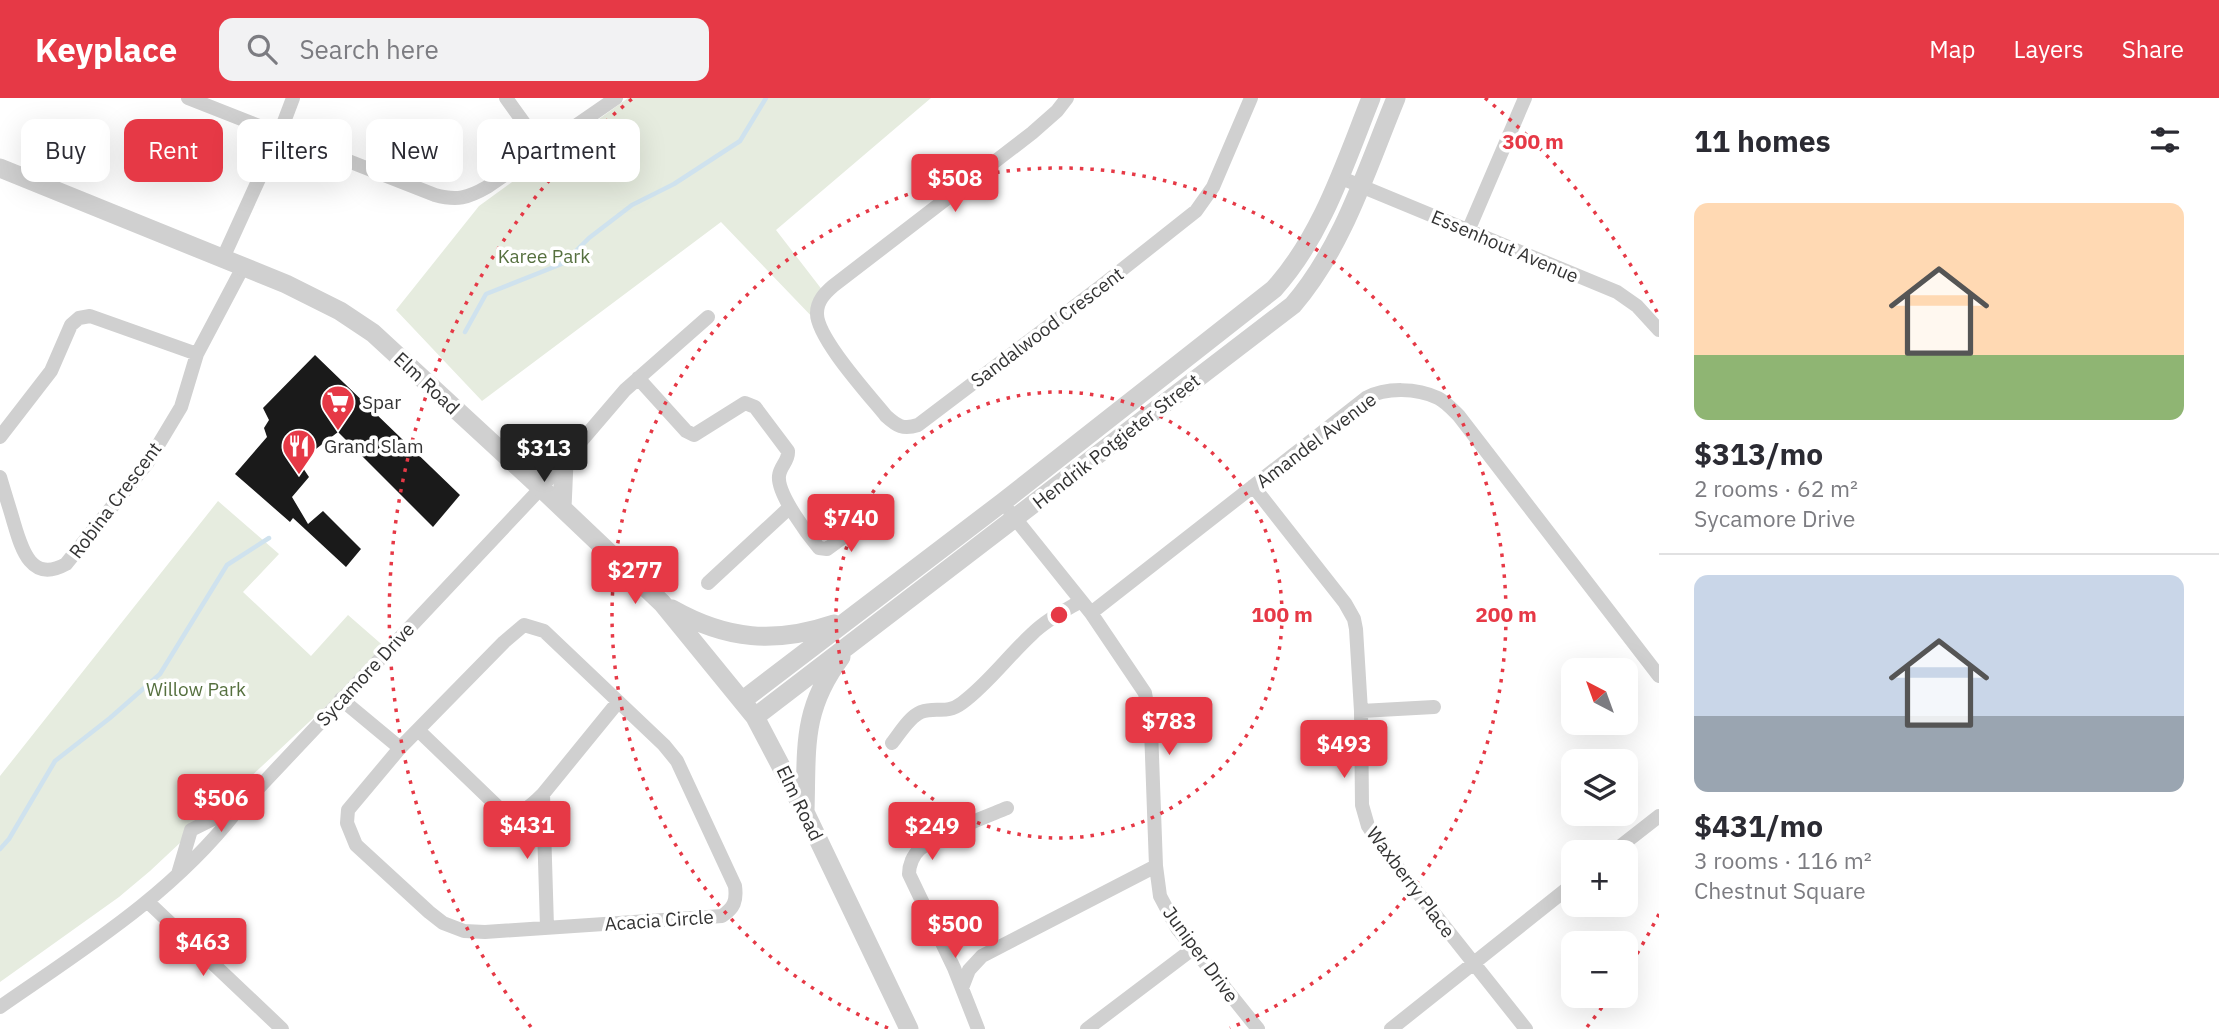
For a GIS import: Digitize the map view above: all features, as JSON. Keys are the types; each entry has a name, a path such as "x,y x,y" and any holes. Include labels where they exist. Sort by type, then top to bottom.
{"street":[{"path":"188,98 240,119"},
{"path":"285,119 293,98"},
{"path":"506,98 521,119"},
{"path":"585,119 616,98"},
{"name":"Sandalwood Crescent","path":"1067,98 1057,111 1031,133 827,291 818,304 818,322 822,333 886,416 904,428 918,425 1196,212 1213,187 1251,98"},
{"name":"Hendrik Potgieter Street","path":"743,700 1003,502 1274,289 1306,248 1371,98"},
{"name":"Hendrik Potgieter Street","path":"755,717 1293,305 1325,261 1396,98"},
{"path":"1468,231 1525,98"},
{"path":"352,163 452,200 468,198 492,182"},
{"name":"Elm Road","path":"0,168 286,284 340,311 373,333 541,488 662,603 755,717 805,812 909,1029"},
{"name":"Essenhout Avenue","path":"1339,177 1617,292 1637,306 1659,330"},
{"path":"223,258 258,182"},
{"name":"Robina Crescent","path":"0,477 23,554 33,565 42,569 58,569 66,564 148,462 181,407 197,354 243,267"},
{"path":"0,437 51,371 71,326 79,318 90,316 197,354"},
{"name":"Sycamore Drive","path":"0,1007 148,902 212,843 236,812 541,488 638,378 708,317"},
{"path":"638,378 686,431 694,435 736,407 745,403 751,404 788,451 779,480 790,507 817,546 824,550 860,525"},
{"name":"Amandel Avenue","path":"1091,613 1373,394 1385,390 1400,391 1426,394 1440,399 1460,416 1659,676"},
{"path":"514,463 533,466 564,462 562,508"},
{"name":"Waxberry Place","path":"1253,486 1345,603 1354,619 1361,711 1362,805 1367,826 1526,1029"},
{"name":"Juniper Drive","path":"1003,502 1091,613 1145,692 1149,709 1156,866 1164,905 1177,928 1258,1029"},
{"path":"708,583 790,507"},
{"path":"892,743 913,716 928,710 949,711 965,701 1045,622 1081,601"},
{"path":"662,603 710,627 751,636 785,636 846,621"},
{"name":"Acacia Circle","path":"524,625 544,631 664,744 677,761 735,886 737,896 733,908 722,916 485,932 464,931 443,923 356,845 347,824 348,810 400,748 503,642 524,625"},
{"path":"805,812 806,744 812,710 830,673 865,631"},
{"path":"341,699 400,748"},
{"path":"418,730 497,806 510,813 519,813 543,794 618,702"},
{"path":"1361,711 1434,707"},
{"path":"543,794 547,927"},
{"path":"978,1029 946,950 909,874 909,866 919,850 933,841 1007,808"},
{"path":"178,874 191,831 221,815 236,812"},
{"path":"1628,840 1659,816"},
{"path":"962,988 969,971 982,956 1156,866"},
{"path":"1391,1029 1561,894"},
{"path":"148,902 282,1029"},
{"path":"1087,1029 1194,948"},
{"path":"946,950 962,957 982,956"}],"green space":[{"name":"Karee Park","path":"628,98 931,98 776,230 823,291 817,322 721,222 482,401 396,310 479,206 512,182 640,182 640,119 599,119"},
{"name":"Willow Park","path":"218,501 279,554 243,592 311,656 348,615 387,649 150,871 119,897 0,982 0,776"}],"building":[{"path":"315,355 460,495 433,527 338,432 299,462 309,477 292,497 308,524 323,511 361,549 346,567 293,518 290,522 235,474 267,437 264,428 269,420 263,408"}],"waterway":[{"path":"465,332 486,294 564,263 589,238 632,205 674,184 740,141 766,98"},
{"path":"0,849 9,839 55,761 160,674 227,565 269,538"}],"place":[{"name":"Spar","path":"338,432"},
{"name":"Grand Slam","path":"299,476"}]}
